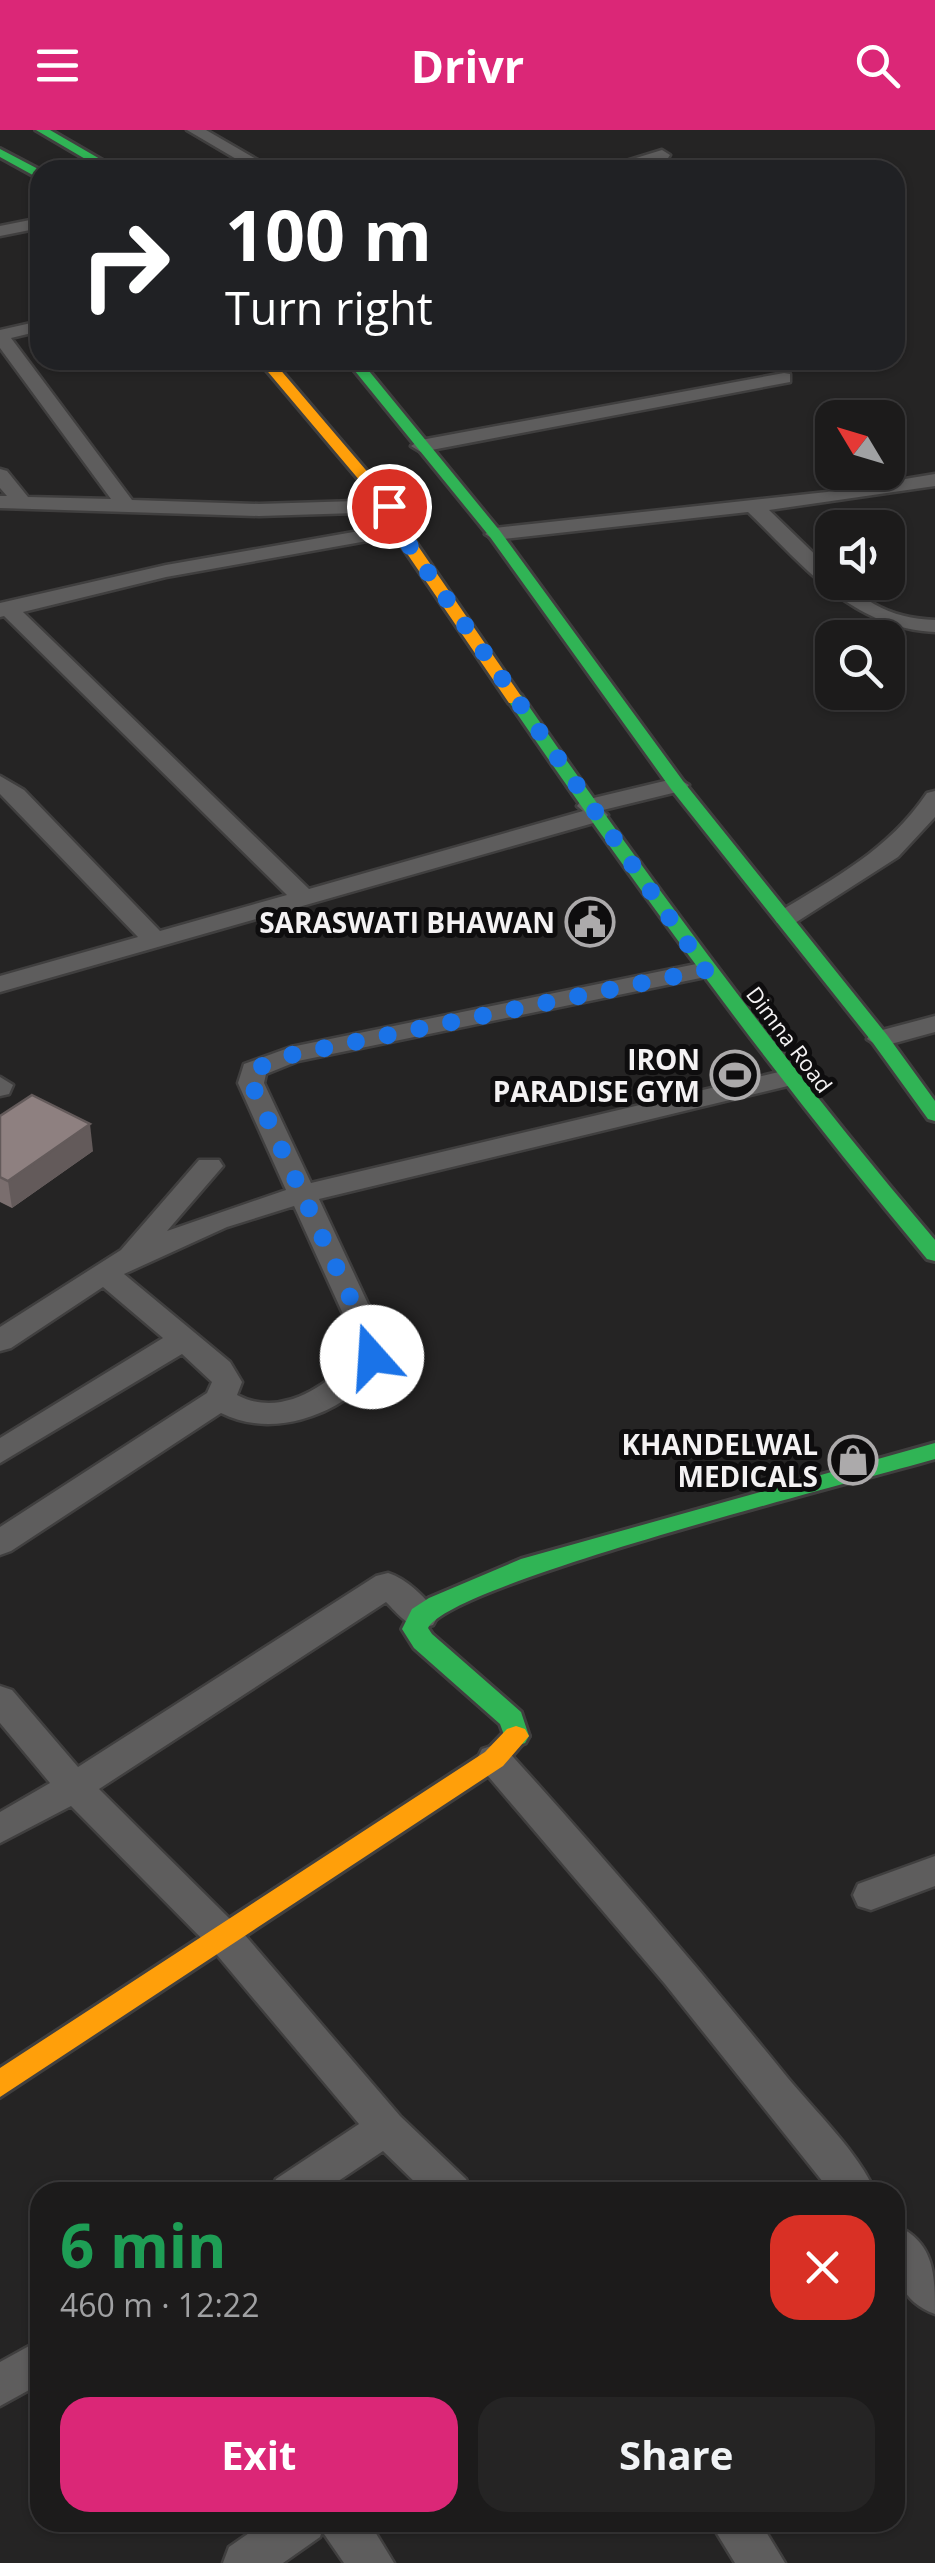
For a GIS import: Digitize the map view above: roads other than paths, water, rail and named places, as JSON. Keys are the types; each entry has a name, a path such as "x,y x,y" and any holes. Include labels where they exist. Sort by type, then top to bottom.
{"street":[{"path":"42,130 95,160"},
{"path":"195,130 248,160"},
{"path":"0,152 30,169"},
{"path":"641,160 662,154"},
{"path":"0,231 30,225"},
{"path":"30,328 0,335 126,506"},
{"name":"Dimna Road","path":"273,370 389,506 399,530 706,970 855,1165 935,1254"},
{"path":"362,370 495,534 676,786 786,918 935,1116"},
{"path":"421,446 784,378"},
{"path":"0,474 23,502"},
{"path":"495,534 753,506 935,480"},
{"path":"0,502 260,510 389,506"},
{"path":"753,506 815,565"},
{"path":"4,609 166,571 399,530"},
{"path":"854,600 863,608 908,626 935,626"},
{"path":"4,609 304,898"},
{"path":"0,783 155,940"},
{"path":"0,984 676,786"},
{"path":"786,918 892,850 924,820 935,798"},
{"path":"220,1398 244,1412 266,1417 334,1391 357,1375 372,1357 368,1336 251,1083 252,1070 291,1055 706,970"},
{"path":"880,1038 935,1024"},
{"path":"0,1341 116,1266 180,1234 304,1194 788,1078"},
{"path":"116,1266 209,1166"},
{"path":"0,1543 220,1398 227,1382 220,1368 183,1338 116,1266"},
{"path":"0,1452 183,1338"},
{"path":"0,2084 494,1759 516,1738 512,1719 422,1641 415,1629 421,1616 438,1604 530,1565 935,1450"},
{"path":"0,1828 74,1786 388,1585 421,1616"},
{"path":"0,1699 74,1786 225,1938 386,2128 442,2182"},
{"path":"494,1759 589,1864 847,2182"},
{"path":"871,1896 935,1870"},
{"path":"305,2182 386,2128"},
{"path":"905,2257 935,2295"},
{"path":"0,2386 30,2366"},
{"path":"245,2563 290,2532"},
{"path":"349,2532 372,2563"},
{"path":"740,2532 763,2563"}],"place":[{"name":"SARASWATI BHAWAN","path":"590,922"},
{"name":"IRON PARADISE GYM","path":"735,1075"},
{"name":"KHANDELWAL MEDICALS","path":"853,1460"}]}
